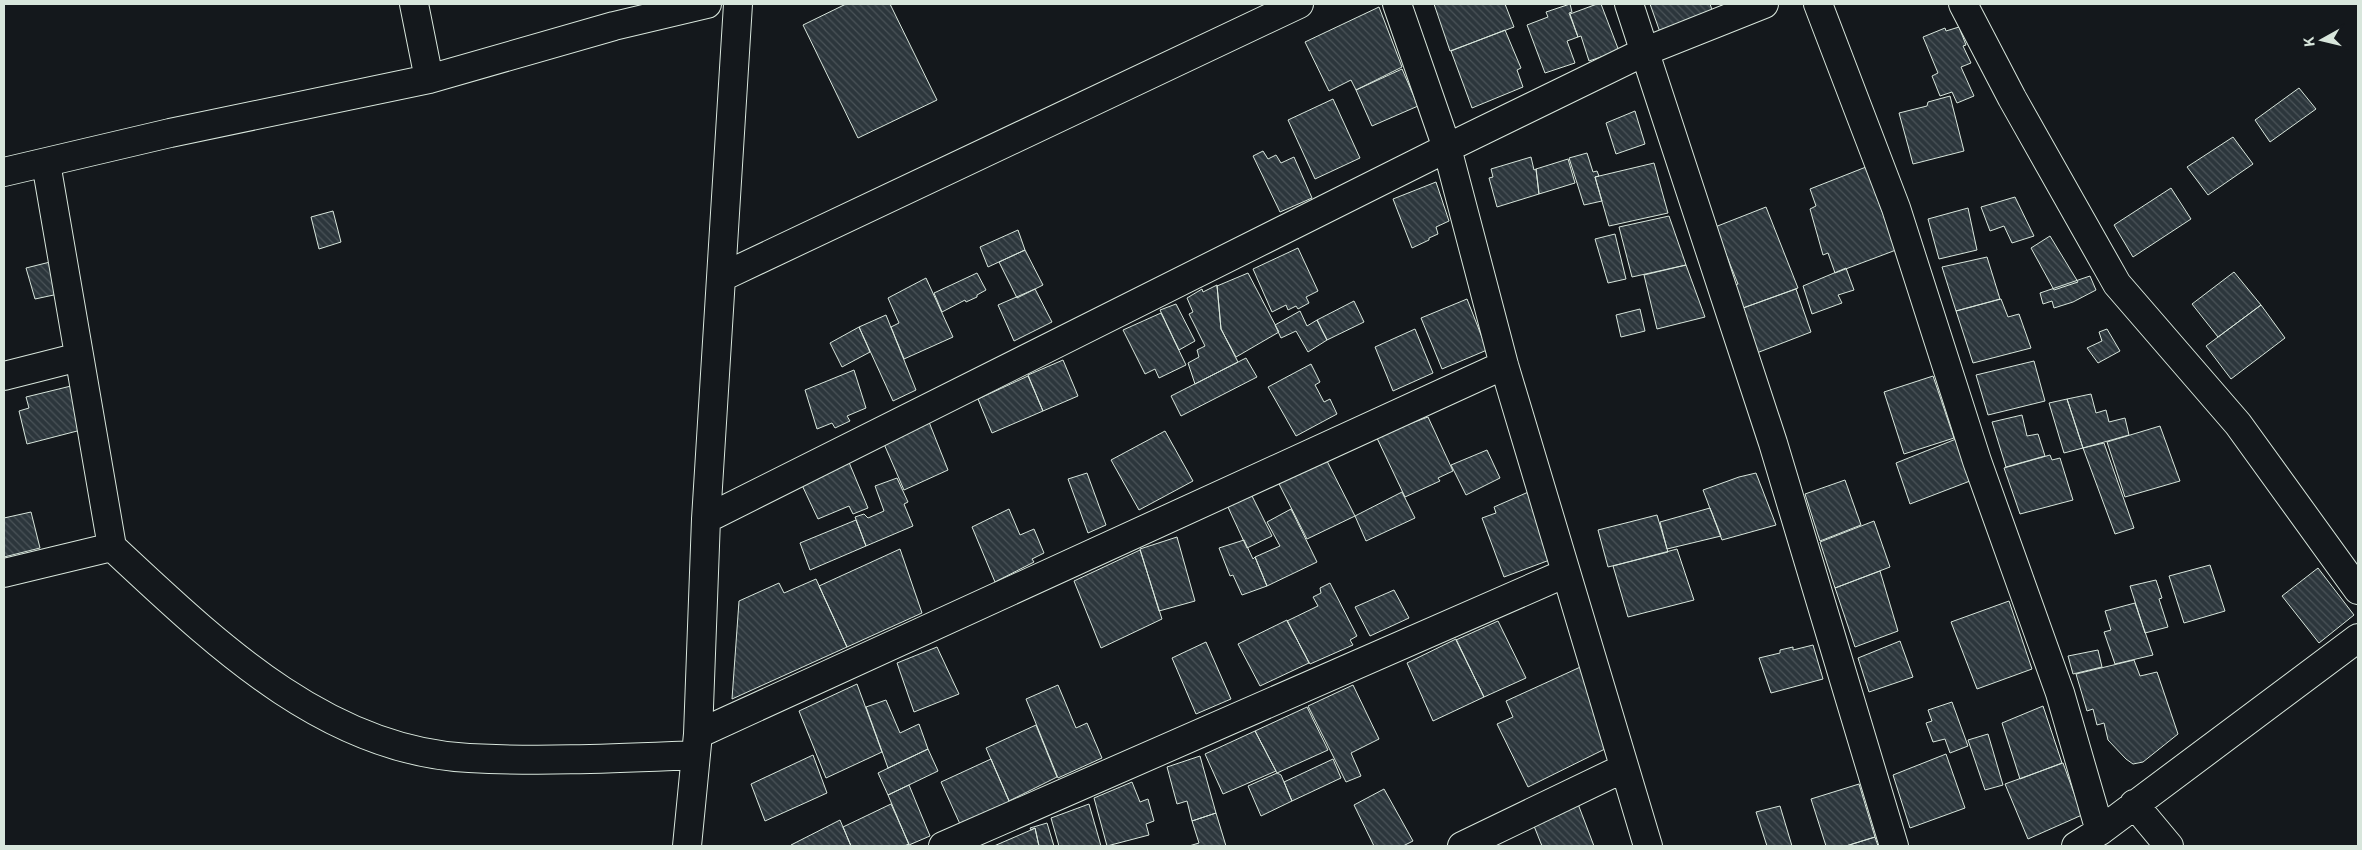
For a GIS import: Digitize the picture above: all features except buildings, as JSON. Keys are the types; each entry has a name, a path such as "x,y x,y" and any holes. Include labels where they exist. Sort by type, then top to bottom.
{"street":[{"path":"414,4 429,79"},
{"path":"4,172 170,133 429,79 614,26 707,4"},
{"path":"686,846 697,745 706,519 738,4"},
{"path":"722,277 1298,4"},
{"path":"1398,4 1447,148 1504,365 1648,846"},
{"path":"1629,4 1646,51 1773,443 1894,846"},
{"path":"706,519 1447,148 1646,51 1764,4"},
{"path":"1818,4 1896,208 1977,461 2060,693 2100,831"},
{"path":"1963,4 2012,98 2117,284 2238,424 2358,590"},
{"path":"46,162 112,548 253,670 284,694 318,714 391,744 429,753 468,758 697,745 1504,365"},
{"path":"4,376 79,357"},
{"path":"4,573 112,548"},
{"path":"943,846 1566,573"},
{"path":"2076,846 2100,831 2358,638"},
{"path":"1462,846 1624,768"},
{"path":"2134,804 2169,846"}]}
